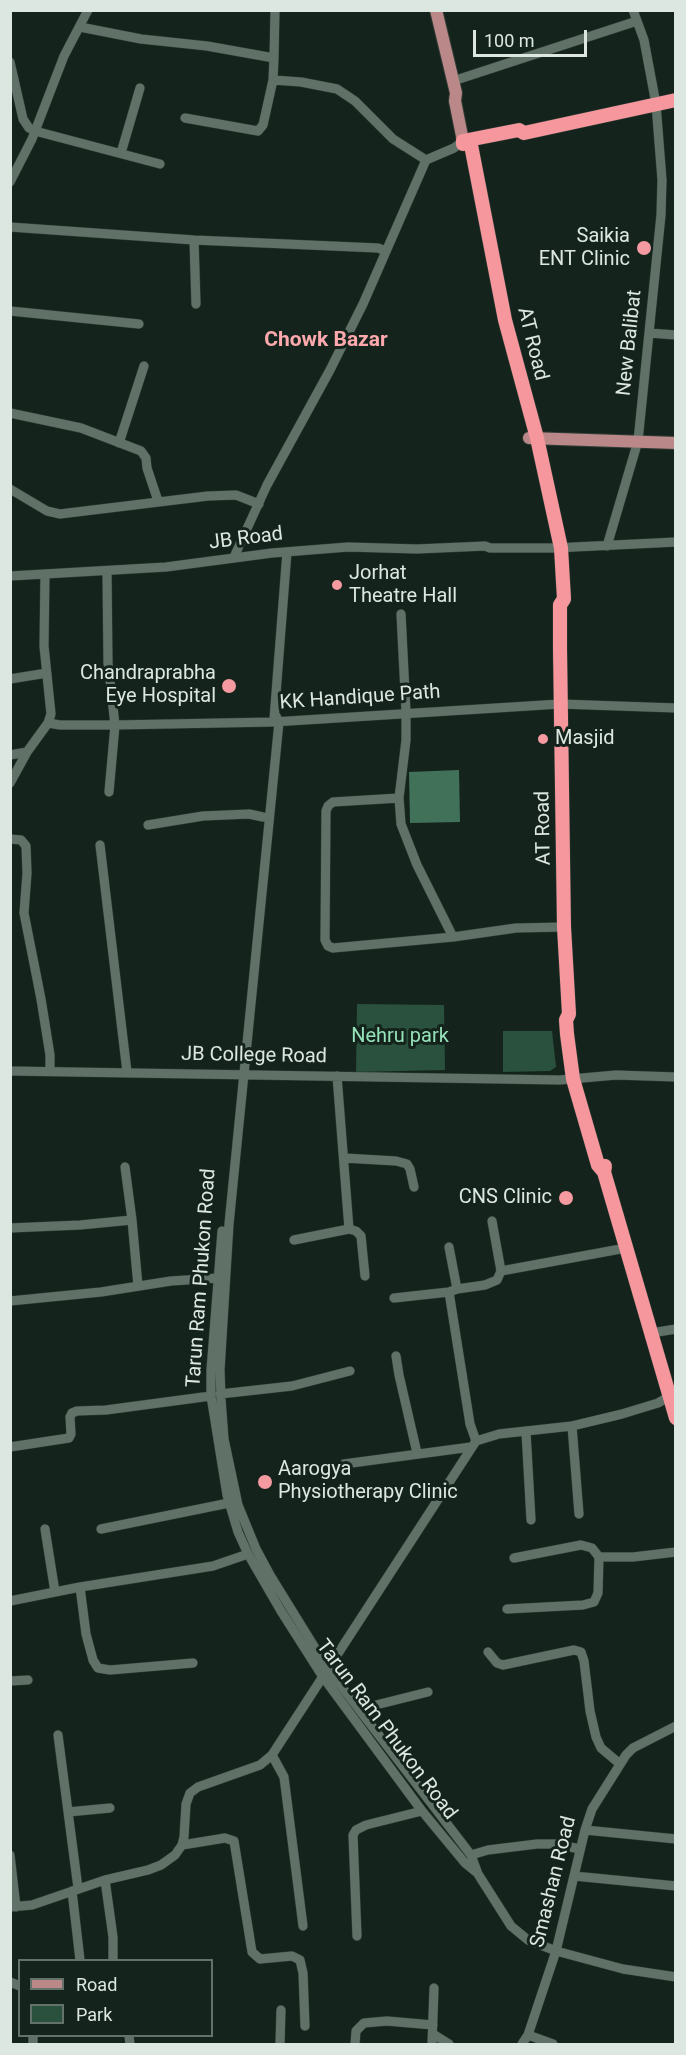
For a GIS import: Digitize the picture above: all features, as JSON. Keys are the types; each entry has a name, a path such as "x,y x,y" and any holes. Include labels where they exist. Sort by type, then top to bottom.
{"highway":[{"path":"465,145 519,130 524,133 675,100"},
{"name":"AT Road","path":"465,145 557,546 564,599 560,605 564,927 569,1014 574,1019 577,1079 605,1163 604,1172 675,1418"}],"main road":[{"name":"AT Road","path":"436,10 455,87 461,99 465,145"},
{"path":"533,438 675,443"}],"street":[{"path":"10,182 35,131 64,56 88,10"},
{"path":"185,118 258,131 263,125 273,80 275,10"},
{"name":"New Balibat","path":"608,543 638,441 661,215 662,180 656,104 644,40 633,10"},
{"path":"455,87 637,21"},
{"path":"80,27 274,58"},
{"path":"10,62 23,119 29,128 160,164"},
{"path":"273,80 301,82 337,89 355,101 393,139 426,160"},
{"path":"121,153 140,88"},
{"path":"234,557 267,485 330,370 426,160 465,145"},
{"path":"10,228 194,240 378,248 386,251"},
{"path":"194,240 196,304"},
{"path":"10,311 139,324"},
{"path":"649,333 675,335"},
{"path":"119,443 144,366"},
{"path":"10,413 81,428 144,454 158,501"},
{"path":"10,489 47,511 60,514 208,496 236,495 259,504"},
{"path":"608,543 675,537"},
{"path":"608,543 675,542"},
{"name":"JB Road","path":"10,576 166,567 234,557 348,547 417,549 485,546 490,548 608,543"},
{"name":"Tarun Ram Phukon Road","path":"287,552 276,720 218,1278 216,1395 229,1503 248,1554 280,1611 422,1811 465,1863 478,1874"},
{"path":"107,571 108,663 115,725 109,792"},
{"path":"10,783 27,752 48,723 51,714 44,646 45,574"},
{"path":"401,614 406,740 399,798 400,824 417,865 453,937"},
{"path":"10,679 47,673"},
{"name":"KK Handique Path","path":"48,723 115,725 359,718 406,712 560,704 675,708"},
{"name":"Tarun Ram Phukon Road","path":"276,720 263,817 240,1073 216,1395 238,1505 256,1549 326,1673 360,1708 471,1855 478,1874 511,1926 528,1940 556,1952 623,1969 675,1977"},
{"path":"10,755 27,752"},
{"path":"399,798 333,802 328,806 326,811 325,940 328,946 333,948 453,937 516,928 564,927"},
{"path":"148,825 203,816 249,814 263,817"},
{"path":"10,839 21,840 26,846 27,873 24,913 41,999 50,1054 50,1071"},
{"path":"100,845 126,1072"},
{"name":"JB College Road","path":"10,1071 577,1079 616,1076 675,1077"},
{"path":"337,1076 349,1229"},
{"path":"344,1158 407,1164 414,1187"},
{"path":"124,1167 138,1286"},
{"path":"10,1228 132,1220"},
{"path":"394,1298 453,1291 497,1280 501,1271 492,1221"},
{"path":"294,1240 349,1229 359,1232 365,1276"},
{"path":"10,1854 13,1907 32,1905 75,1889 161,1865 175,1855 182,1845 186,1804 190,1792 260,1765 272,1755 474,1444 449,1247"},
{"path":"501,1271 626,1248"},
{"path":"10,1301 171,1281 218,1278"},
{"path":"651,1333 675,1329"},
{"path":"396,1356 417,1453"},
{"path":"10,1447 69,1438 71,1414 77,1411 106,1410 292,1386 350,1371"},
{"path":"344,1464 474,1444 500,1434 572,1426 658,1403 670,1396"},
{"path":"572,1426 579,1514"},
{"path":"526,1432 531,1520"},
{"path":"101,1529 229,1503"},
{"path":"45,1529 55,1592"},
{"path":"507,1609 583,1605 594,1602 598,1593 599,1557 592,1548 581,1545 514,1558"},
{"path":"599,1557 633,1557 675,1552"},
{"path":"10,1601 80,1587 213,1566 248,1554"},
{"path":"80,1587 86,1634 93,1660 98,1668 110,1670 193,1664"},
{"path":"488,1652 497,1663 503,1665 574,1650 581,1652 596,1737 601,1748 620,1764"},
{"path":"10,1682 28,1680"},
{"path":"360,1708 428,1692"},
{"name":"Smashan Road","path":"522,2044 528,2035 556,1952 592,1809 626,1755 633,1748 675,1726"},
{"path":"58,1735 68,1812 80,1959"},
{"path":"272,1755 284,1778 303,1926"},
{"path":"68,1812 110,1808"},
{"path":"357,1936 353,1835 356,1830 366,1825 422,1811"},
{"path":"585,1830 675,1839"},
{"path":"182,1845 225,1838 234,1841 252,1952 260,1959 292,1956 300,1960 303,1973 305,2026"},
{"path":"471,1855 488,1850 537,1844 555,1844 580,1850"},
{"path":"574,1876 675,1886"},
{"path":"105,1880 113,1937 113,1959"},
{"path":"432,2044 434,1988"},
{"path":"280,2044 281,2010"},
{"path":"355,2044 356,2031 364,2023 387,2022 433,2029 449,2044"},
{"path":"528,2035 553,2044"}],"green space":[{"name":"Nehru park","path":"357,1004 444,1005 445,1070 356,1072"},
{"path":"503,1031 552,1031 556,1067 550,1071 503,1072"}],"shaded area":[{"path":"459,770 460,822 410,823 409,772"}],"place":[{"name":"Saikia ENT Clinic","path":"644,248"},
{"name":"Jorhat Theatre Hall","path":"337,585"},
{"name":"Chandraprabha Eye Hospital","path":"229,686"},
{"name":"Masjid","path":"543,739"},
{"name":"CNS Clinic","path":"566,1198"},
{"name":"Aarogya Physiotherapy Clinic","path":"265,1482"}],"district":[{"name":"Chowk Bazar","path":"326,341"}]}
